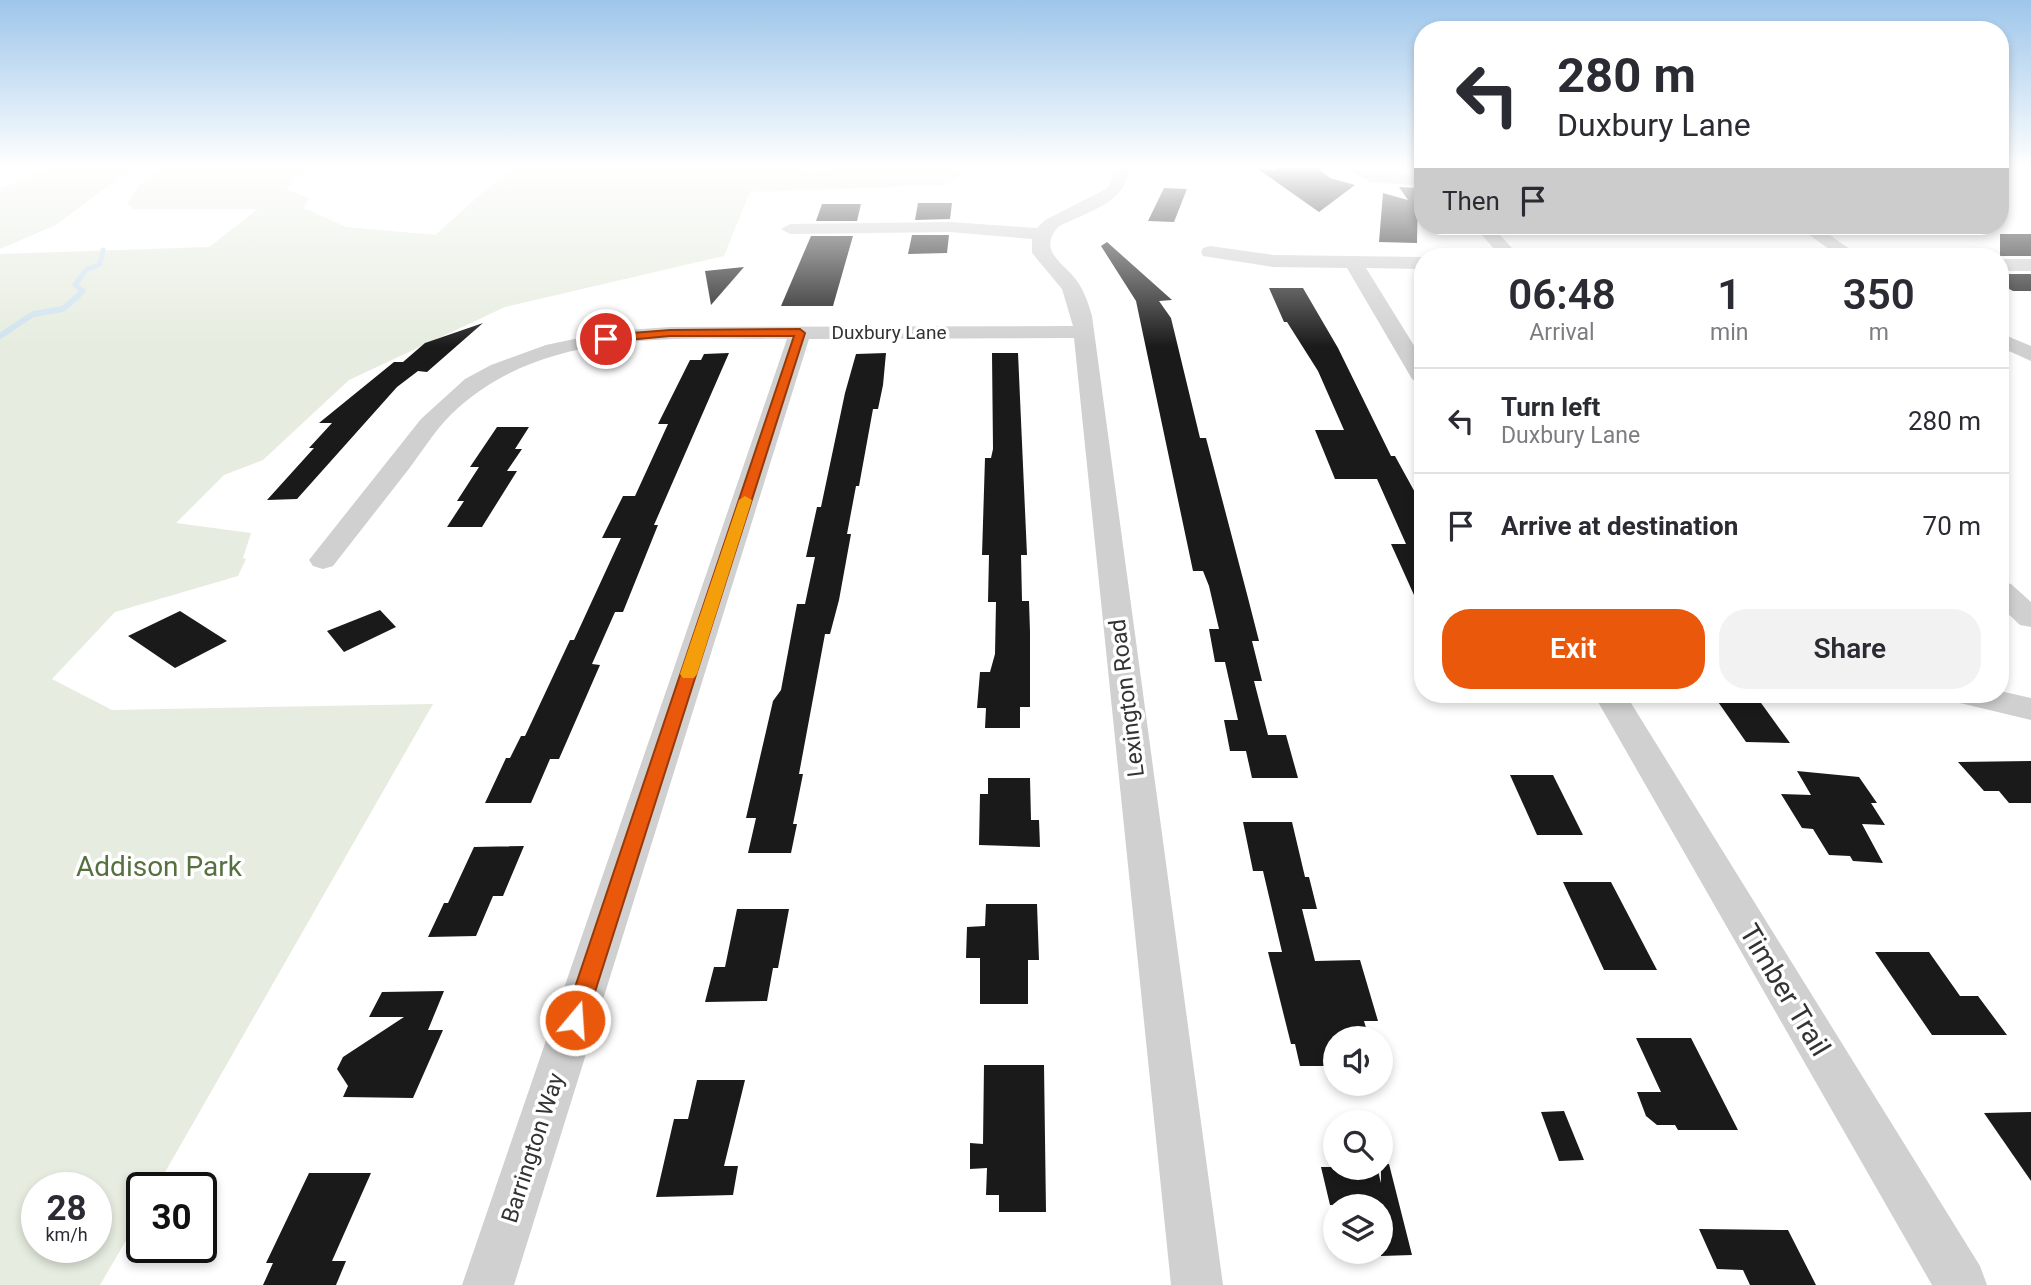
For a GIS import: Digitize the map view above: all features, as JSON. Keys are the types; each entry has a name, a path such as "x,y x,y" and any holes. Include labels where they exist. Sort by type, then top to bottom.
{"street":[{"path":"790,229 950,227 1043,234 1050,227"},
{"name":"Lexington Road","path":"1043,234 1042,253 1075,294 1083,332 1197,1285"},
{"path":"1491,235 1503,248"},
{"path":"1819,235 1839,248"},
{"path":"1210,252 1273,261 1414,263"},
{"path":"1354,263 1414,364"},
{"path":"2009,265 2031,265"},
{"name":"Duxbury Lane","path":"323,560 441,411 466,390 497,372 550,351 617,337 670,333 1083,332"},
{"name":"Barrington Way","path":"488,1285 800,333"},
{"path":"2009,343 2031,354"},
{"path":"2009,598 2031,618"},
{"name":"Timber Trail","path":"1615,703 1961,1285"},
{"path":"2006,703 2031,709"}],"green space":[{"path":"0,227 51,227 0,249"},
{"name":"Addison Park","path":"235,227 346,227 435,235 444,227 736,227 724,256 505,307 349,380 263,460 224,475 176,523 251,533 243,558 246,559 238,576 115,612 52,679 112,710 433,704 165,1172 126,1172 126,1240 100,1285 0,1285 0,254 209,247"}],"building":[{"path":"1380,227 1414,227 1414,235 1417,235 1417,243 1379,242"},
{"path":"2031,234 2031,256 2009,256 2009,248 2000,248 2000,235"},
{"path":"912,235 949,235 947,253 908,254"},
{"path":"811,236 853,236 833,306 781,306"},
{"path":"1107,242 1172,300 1159,301 1171,318 1200,438 1206,438 1259,641 1252,641 1262,681 1254,681 1268,735 1286,735 1298,778 1252,778 1246,751 1230,751 1224,720 1238,720 1225,662 1215,662 1209,629 1219,629 1209,586 1203,571 1193,571 1136,301 1101,246"},
{"path":"744,267 711,305 705,271"},
{"path":"2009,274 2031,274 2031,291 2009,289"},
{"path":"1269,288 1303,288 1338,348 1391,456 1395,456 1414,491 1414,595 1391,544 1406,544 1377,479 1335,479 1315,430 1344,430 1318,371 1287,322 1284,322"},
{"path":"483,323 427,372 418,371 397,387 297,499 267,500 314,448 309,448 332,423 319,423 394,362 403,362 425,343"},
{"path":"729,353 654,525 658,525 623,612 615,612 592,664 600,665 559,759 550,759 531,803 485,803 506,758 510,758 521,736 525,736 570,640 574,640 621,538 602,538 623,496 635,496 668,424 658,424 690,360 701,360 704,354"},
{"path":"886,353 878,409 873,409 859,486 856,486 847,534 851,534 839,600 830,634 825,634 799,774 803,774 793,824 797,824 791,853 748,853 756,818 746,818 773,701 781,690 797,604 805,604 815,557 806,557 817,507 821,507 845,393 856,354"},
{"path":"992,353 1018,353 1027,555 1021,555 1022,601 1029,601 1030,632 1030,707 1020,707 1020,728 985,728 986,708 977,708 980,672 990,672 995,654 996,602 988,602 989,555 982,555 985,458 991,458 993,449"},
{"path":"497,427 529,427 515,449 522,449 507,471 517,471 482,527 447,527 464,501 457,501 479,467 470,467"},
{"path":"380,610 396,627 344,652 327,631"},
{"path":"180,611 227,641 175,668 128,636"},
{"path":"1719,703 1761,703 1790,743 1746,742"},
{"path":"2031,761 2031,803 2009,803 1999,791 1984,791 1958,762"},
{"path":"1797,771 1859,777 1877,803 1871,803 1885,825 1862,824 1883,863 1853,861 1850,856 1829,855 1813,829 1802,828 1781,794 1811,795"},
{"path":"1510,775 1553,775 1583,835 1537,835"},
{"path":"988,778 1030,778 1031,820 1039,820 1040,847 979,845 980,794 988,794"},
{"path":"1243,822 1292,822 1305,877 1309,877 1317,909 1302,909 1315,961 1360,960 1378,1021 1364,1021 1365,1026 1323,1026 1323,1066 1300,1066 1295,1044 1291,1044 1268,952 1282,952 1263,871 1253,871"},
{"path":"524,846 503,896 493,896 476,936 428,937 444,903 448,903 474,847"},
{"path":"1563,882 1611,882 1657,970 1604,970"},
{"path":"986,904 1037,904 1039,960 1028,960 1028,1004 980,1004 980,958 966,958 967,927 985,926"},
{"path":"737,909 789,909 778,968 773,968 767,1001 705,1002 714,967 725,967"},
{"path":"1875,952 1929,952 1960,996 1978,996 2007,1035 1932,1035"},
{"path":"444,991 428,1030 443,1030 413,1098 343,1097 348,1086 337,1069 343,1057 404,1017 369,1017 382,992"},
{"path":"1636,1038 1691,1038 1738,1130 1678,1130 1675,1125 1657,1125 1646,1116 1637,1092 1661,1092"},
{"path":"984,1065 1044,1065 1046,1212 999,1212 999,1195 986,1195 987,1168 970,1169 970,1143 983,1144"},
{"path":"697,1080 745,1080 724,1166 738,1166 733,1195 656,1197 674,1119 688,1119"},
{"path":"1564,1111 1584,1160 1559,1161 1541,1112"},
{"path":"2031,1112 2031,1181 1984,1113"},
{"path":"309,1173 371,1173 332,1261 346,1261 336,1285 263,1285 273,1263 266,1263"},
{"path":"1324,1180 1380,1180 1381,1183 1381,1180 1393,1180 1412,1255 1393,1256 1393,1194 1327,1194"},
{"path":"1699,1229 1788,1230 1816,1285 1750,1285 1743,1270 1717,1269"}],"waterway":[{"path":"76,297 83,291 75,285 86,270 100,264 103,250"},
{"path":"0,336 33,314 63,309 78,296"}],"slow traffic":[{"path":"688,674 745,500"}],"route":[{"path":"575,1020 800,333 670,333 606,339"}]}
